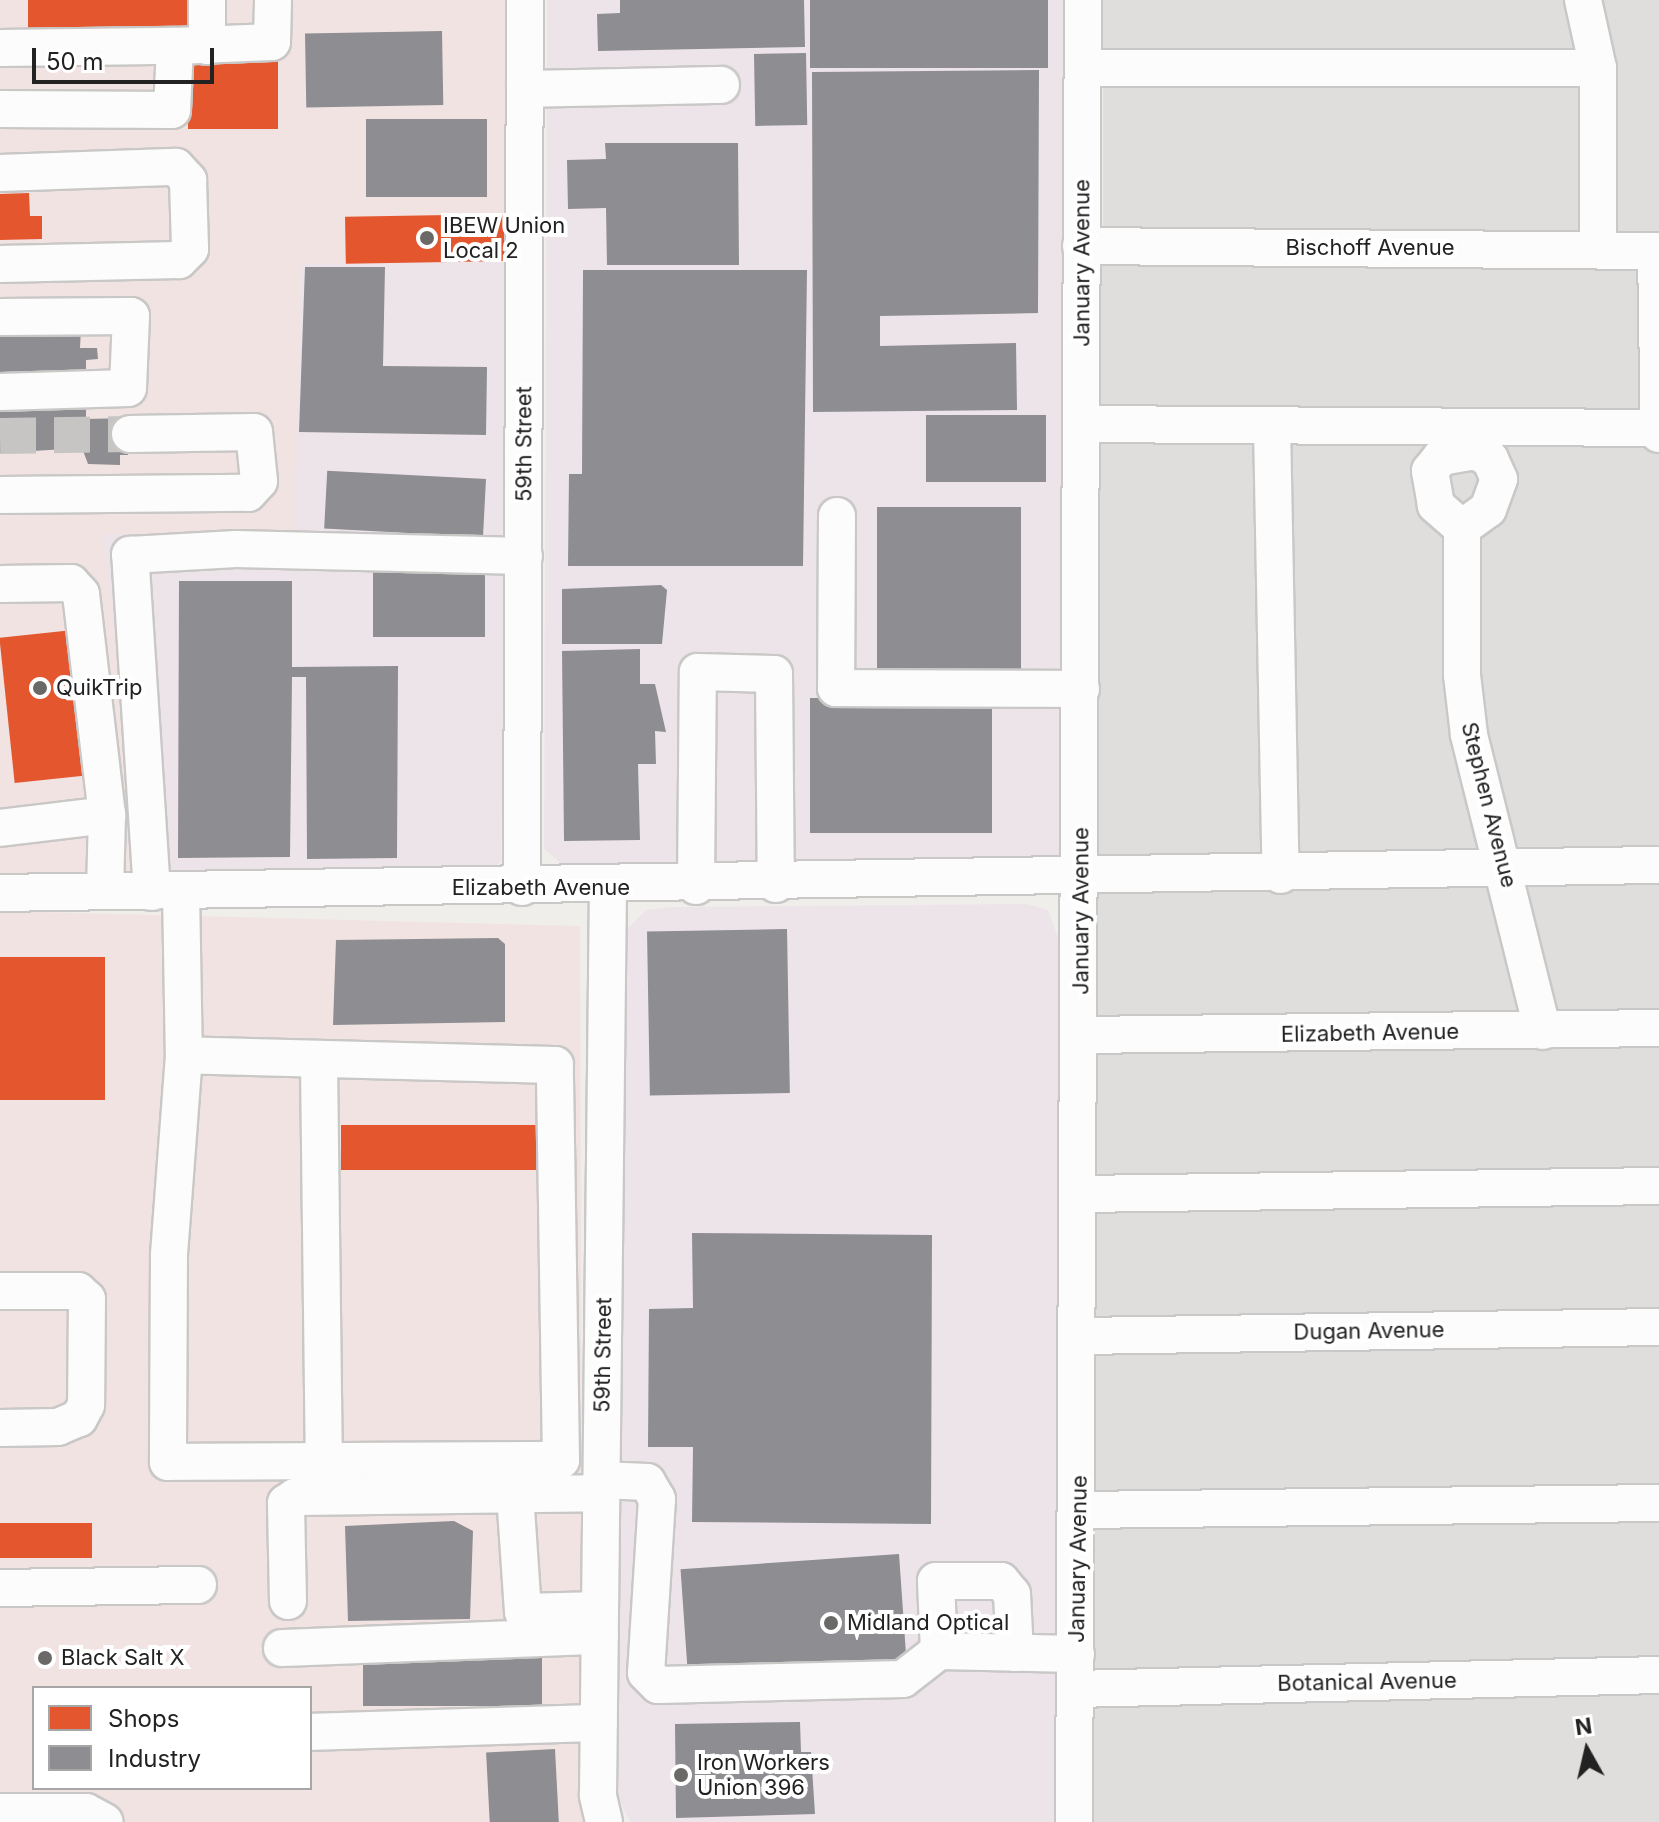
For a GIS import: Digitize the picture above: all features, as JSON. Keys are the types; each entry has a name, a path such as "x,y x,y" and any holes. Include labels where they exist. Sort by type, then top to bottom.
{"street":[{"path":"0,109 167,112 175,106 207,0"},
{"path":"0,48 272,42 273,0"},
{"name":"59th Street","path":"522,887 525,0"},
{"name":"January Avenue","path":"1074,1822 1080,1336 1083,0"},
{"path":"1583,0 1598,68 1598,250"},
{"path":"1083,68 1598,68"},
{"path":"525,89 721,85"},
{"path":"0,173 176,167 188,180 190,249 179,260 0,264"},
{"name":"Bischoff Avenue","path":"1081,246 1658,251"},
{"path":"1082,424 1658,431 1658,251"},
{"path":"0,317 131,316 128,388 0,392"},
{"path":"0,495 248,493 259,481 254,432 242,431 215,416 180,417 146,433"},
{"path":"1272,426 1281,875"},
{"path":"837,516 836,688 1081,689"},
{"name":"Stephen Avenue","path":"1462,528 1469,735 1505,869 1543,1031"},
{"path":"184,1055 319,1064 555,1065 561,1460 168,1462 169,1244 184,1055 130,555 236,549 524,556"},
{"path":"0,584 77,587 107,815 105,891"},
{"path":"696,886 698,672 774,674 776,884"},
{"path":"0,828 107,815"},
{"name":"Elizabeth Avenue","path":"0,893 1081,880 1659,865"},
{"name":"59th Street","path":"604,1822 599,1685 608,887"},
{"name":"Elizabeth Avenue","path":"1080,1035 1659,1028"},
{"path":"319,1064 324,1462"},
{"path":"1080,1194 1659,1186"},
{"path":"556,1229 604,1229"},
{"path":"0,1291 78,1291 87,1299 86,1405 79,1418 58,1427 0,1428"},
{"name":"Dugan Avenue","path":"1080,1336 1659,1327"},
{"path":"557,1344 603,1342"},
{"path":"288,1601 286,1503 295,1497 515,1494 647,1482 657,1499 646,1673 658,1685"},
{"path":"515,1494 517,1604 523,1612 600,1623"},
{"path":"1079,1510 1659,1503"},
{"path":"601,1569 651,1570"},
{"path":"599,1685 903,1679 939,1651 936,1581 1001,1581 1012,1594 1015,1653"},
{"path":"0,1588 198,1585"},
{"path":"282,1648 600,1623"},
{"name":"Botanical Avenue","path":"939,1651 1015,1653 1075,1672 1659,1675"},
{"path":"312,1732 599,1723"},
{"path":"0,1812 86,1812 105,1822"}],"shaded area":[{"path":"0,0 509,0 509,261 301,265 296,534 141,877 0,878"},
{"path":"547,0 1065,0 1065,869 574,874 544,849"},
{"path":"1103,0 1659,0 1659,422 1092,419 1093,273 1103,224"},
{"path":"509,261 501,862 486,873 141,877 103,534 295,534 301,264"},
{"path":"1096,435 1659,435 1659,1502 1096,1502"},
{"path":"1026,904 1048,910 1060,943 1055,1822 630,1822 616,1793 619,937 646,910 673,907"},
{"path":"0,911 580,926 583,1822 0,1822"},
{"path":"1091,1511 1659,1511 1659,1822 1091,1822"}],"building: Shops":[{"path":"28,0 193,0 193,28 28,28"},
{"path":"188,61 278,61 278,129 188,129"},
{"path":"29,193 30,216 42,216 42,239 0,240 0,194"},
{"name":"IBEW Union Local 2","path":"508,214 509,261 346,264 345,217"},
{"name":"QuikTrip","path":"73,630 88,775 15,783 0,638"},
{"path":"0,957 105,957 105,1100 0,1100"},
{"path":"341,1125 543,1125 543,1170 341,1170"},
{"path":"0,1523 92,1523 92,1558 0,1558"}],"building: Industry":[{"path":"620,0 804,0 805,47 598,51 597,14 620,13"},
{"path":"810,0 1048,0 1048,68 810,68"},
{"path":"442,31 443,105 306,107 305,33"},
{"path":"806,53 807,125 755,126 754,54"},
{"path":"1039,70 1038,313 880,316 880,346 1016,343 1017,410 813,412 812,72"},
{"path":"366,119 487,119 487,197 366,197"},
{"path":"605,143 738,143 739,265 607,265 606,208 568,209 567,160 606,159"},
{"path":"305,267 385,267 383,366 487,367 486,435 299,432"},
{"path":"583,270 807,270 803,566 568,566 569,474 582,474"},
{"path":"0,328 81,328 80,348 97,348 98,359 86,360 86,383 0,384"},
{"path":"86,409 86,419 128,418 128,455 120,455 120,465 88,464 82,448 0,453 0,410"},
{"path":"926,415 1046,415 1046,482 926,482"},
{"path":"327,471 486,479 483,537 324,529"},
{"path":"877,507 1021,507 1021,679 877,679"},
{"path":"373,569 485,569 485,637 373,637"},
{"path":"179,581 292,581 292,667 398,666 397,858 307,859 306,677 292,677 290,857 178,858"},
{"path":"661,585 667,590 662,644 562,644 562,589"},
{"path":"640,649 640,684 655,684 666,732 655,731 656,764 638,764 640,840 564,841 562,651"},
{"path":"810,698 992,698 992,833 810,833"},
{"path":"787,929 790,1093 650,1095 647,931"},
{"path":"498,938 505,944 505,1022 333,1025 336,940"},
{"path":"692,1233 932,1235 931,1524 692,1522 693,1447 648,1447 649,1309 693,1308"},
{"path":"454,1521 473,1531 470,1619 348,1621 345,1526"},
{"path":"899,1554 907,1667 688,1682 681,1569"},
{"path":"363,1649 542,1649 542,1706 363,1706"},
{"path":"800,1722 801,1752 811,1752 815,1814 676,1818 675,1724"},
{"path":"555,1749 559,1822 490,1822 486,1753"}],"tunnel":[{"path":"0,436 130,434"}],"place":[{"name":"IBEW Union Local 2","path":"427,238"},
{"name":"QuikTrip","path":"40,688"},
{"name":"Midland Optical","path":"831,1623"},
{"name":"Black Salt X","path":"45,1658"},
{"name":"Iron Workers Union 396","path":"681,1775"}]}
